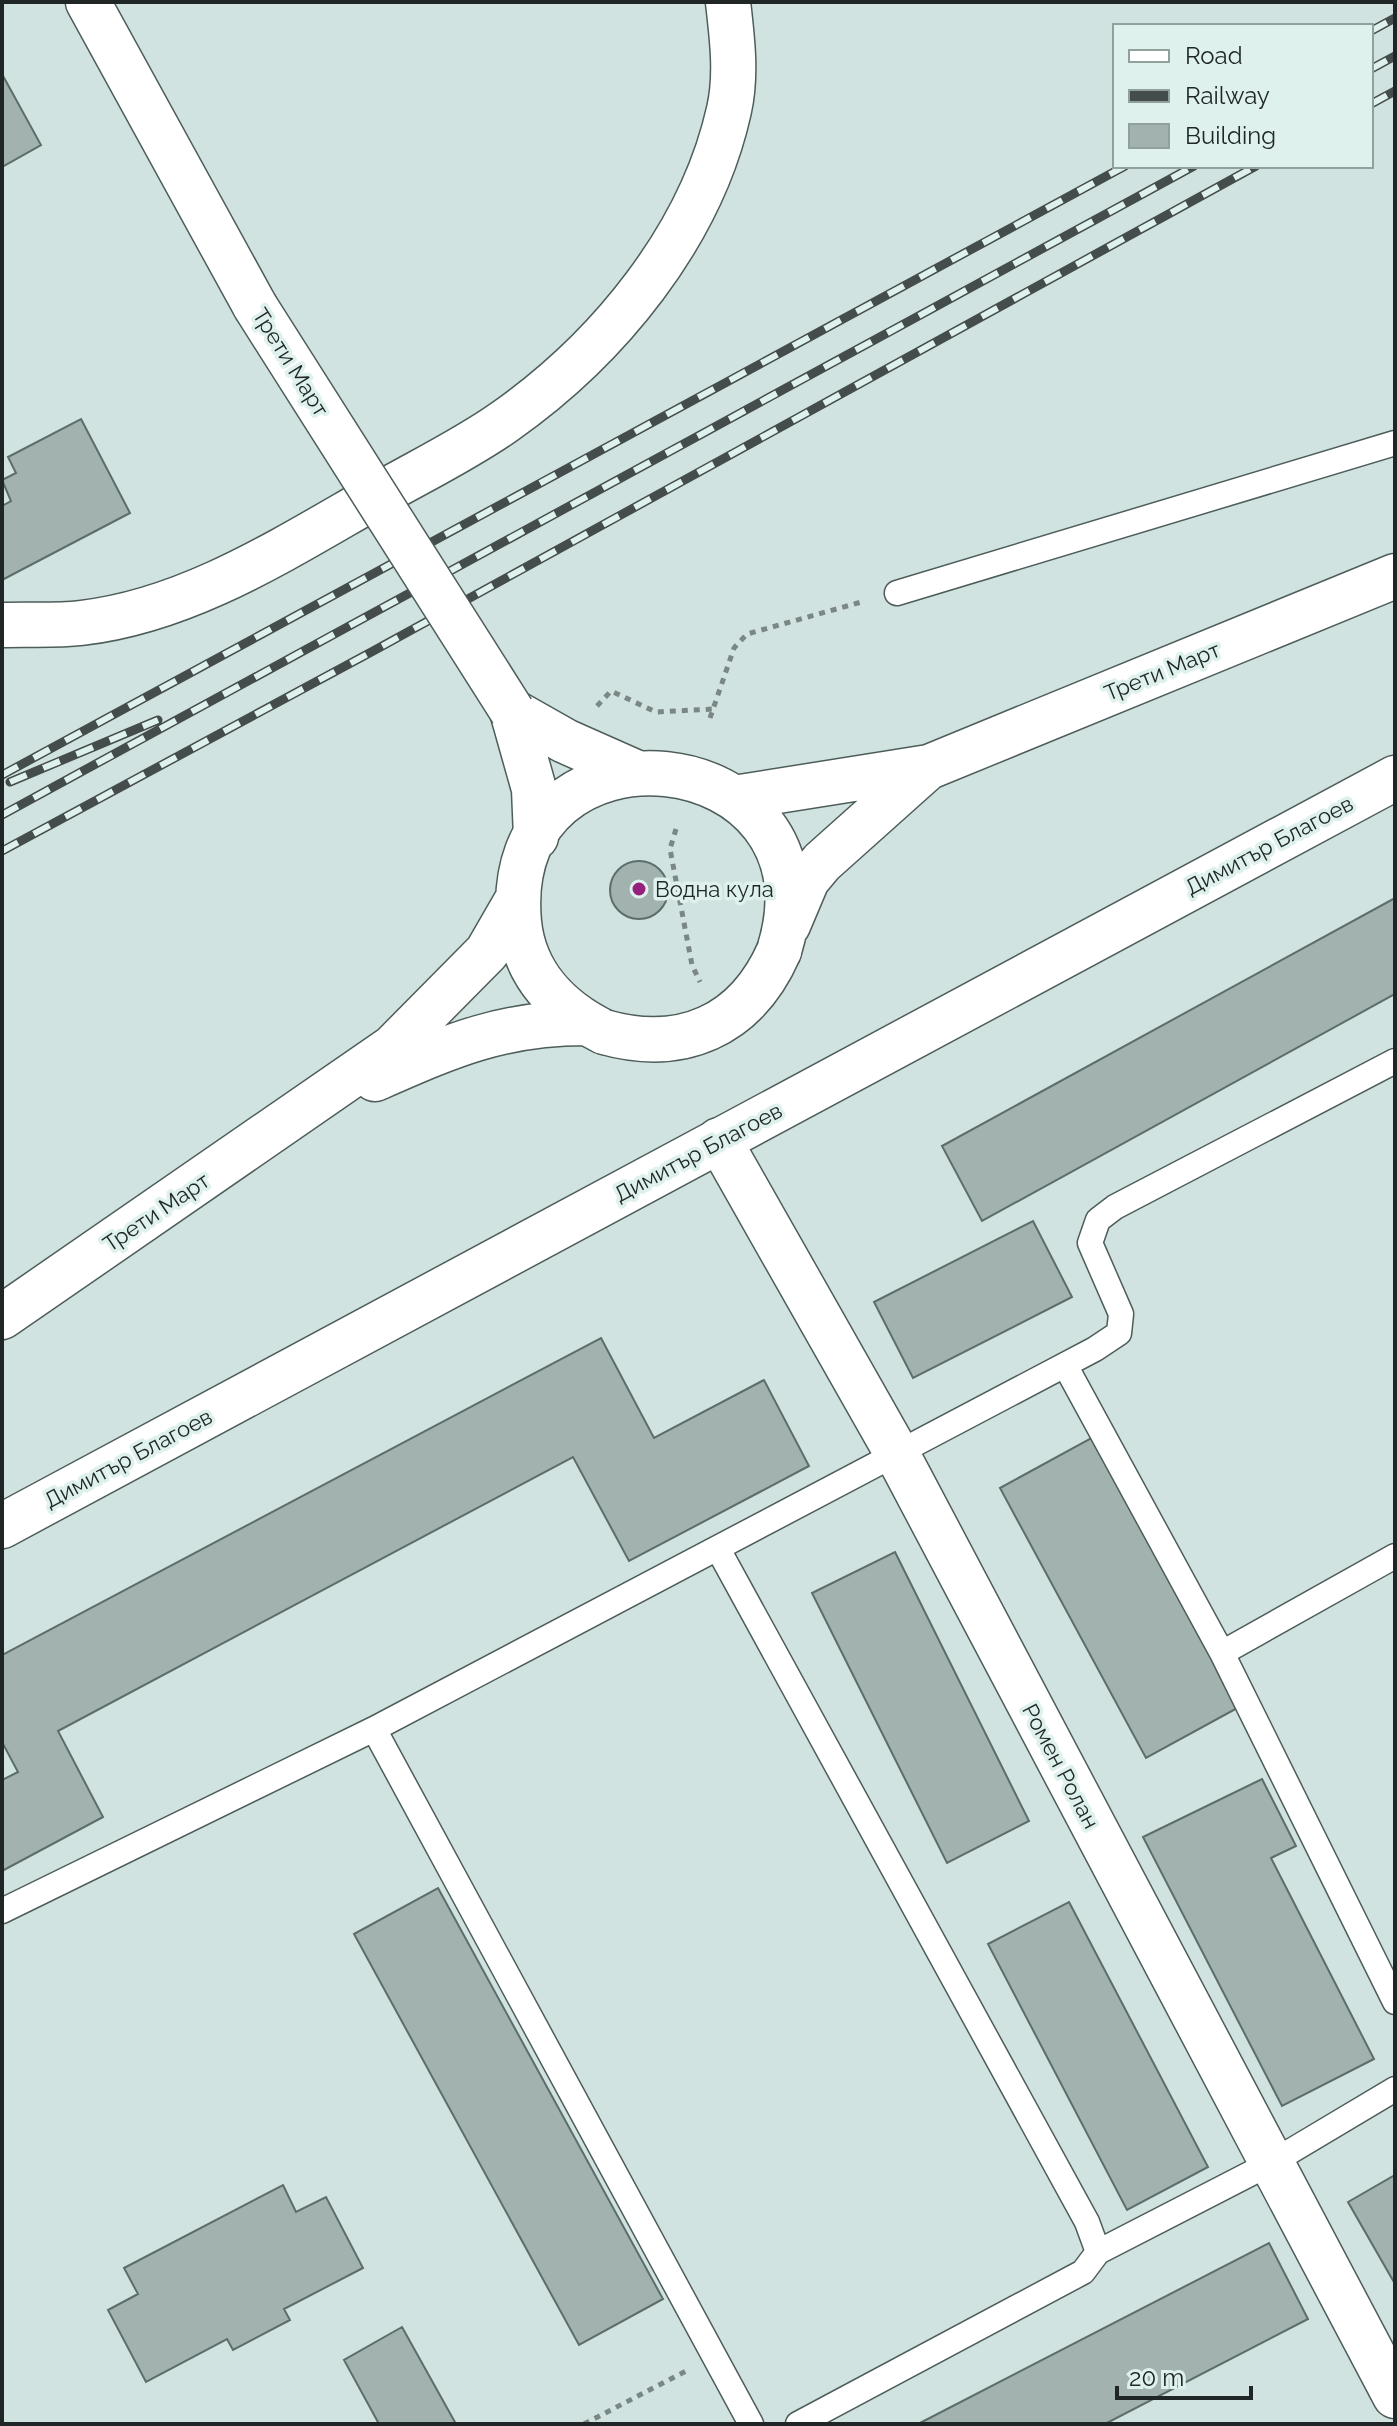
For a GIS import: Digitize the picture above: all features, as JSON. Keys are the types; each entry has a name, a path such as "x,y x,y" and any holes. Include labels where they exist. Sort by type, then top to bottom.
{"street":[{"name":"Трети Март","path":"88,2 255,306 512,711 534,789 536,837"},
{"path":"2,625 80,623 142,611 244,572 503,423 561,377 613,323 690,218 715,161 730,108 734,47 728,2"},
{"name":"Трети Март","path":"734,798 929,767 1395,576"},
{"name":"Трети Март","path":"512,711 565,741 635,772"},
{"name":"Трети Март","path":"782,941 807,880 822,862 929,767"},
{"path":"635,772 687,775 734,798 760,824 778,857 787,893 782,941 758,988 727,1018 708,1028 657,1041 594,1028 555,1001 533,971 520,937 517,900 522,868 536,837 570,798 601,781 635,772"},
{"name":"Димитър Благоев","path":"2,1526 1395,778"},
{"name":"Трети Март","path":"2,1317 393,1047 455,988 487,952 517,900"},
{"name":"Трети Март","path":"310,1107 429,1055 505,1029 536,1023 594,1028"},
{"name":"Ромен Ролан","path":"719,1140 896,1452 1395,2396"}],"lane":[{"path":"897,593 1395,443"},
{"path":"2,1911 374,1729 1065,1365 1119,1333 1121,1314 1090,1243 1098,1220 1115,1207 1395,1061"},
{"path":"1065,1365 1222,1653 1395,2002"},
{"path":"718,1549 1087,2222 1098,2252"},
{"path":"1222,1653 1395,1556"},
{"path":"374,1729 751,2424"},
{"path":"798,2424 1083,2272 1098,2252 1271,2163 1395,2089"}],"path":[{"path":"710,718 734,648 747,634 897,593"},
{"path":"565,741 611,691 656,712 713,709"},
{"path":"584,2424 712,2357"}],"building":[{"path":"2,74 41,145 2,167"},
{"path":"81,419 130,513 2,580 2,506 11,501 2,480 16,473 8,457"},
{"name":"Водна кула","path":"639,861 660,869 668,890 660,911 639,919 618,911 610,890 618,869"},
{"path":"1395,898 1395,994 982,1221 942,1146"},
{"path":"1033,1221 1072,1297 913,1378 874,1302"},
{"path":"601,1338 654,1438 764,1380 809,1466 629,1561 573,1457 58,1731 103,1817 2,1871 2,1780 18,1772 2,1742 2,1655"},
{"path":"1095,1436 1241,1706 1146,1758 1000,1488"},
{"path":"895,1552 1029,1821 947,1863 812,1593"},
{"path":"1262,1779 1296,1846 1271,1858 1374,2059 1282,2106 1143,1837"},
{"path":"438,1888 663,2299 579,2345 354,1934"},
{"path":"1069,1902 1208,2167 1127,2210 988,1944"},
{"path":"1395,2175 1395,2284 1348,2202"},
{"path":"283,2185 296,2212 326,2197 363,2268 284,2309 290,2320 233,2350 227,2339 146,2382 108,2310 138,2294 124,2268"},
{"path":"1269,2243 1308,2319 1105,2424 918,2424"},
{"path":"402,2327 456,2424 379,2424 344,2360"}],"railway":[{"path":"1373,30 1395,18"},
{"path":"1373,68 1395,56"},
{"path":"1373,103 1395,91"},
{"path":"2,775 1121,168"},
{"path":"2,815 1190,168"},
{"path":"2,851 375,650 1252,168"},
{"path":"10,782 158,720"}],"place":[{"name":"Водна кула","path":"639,889"}]}
